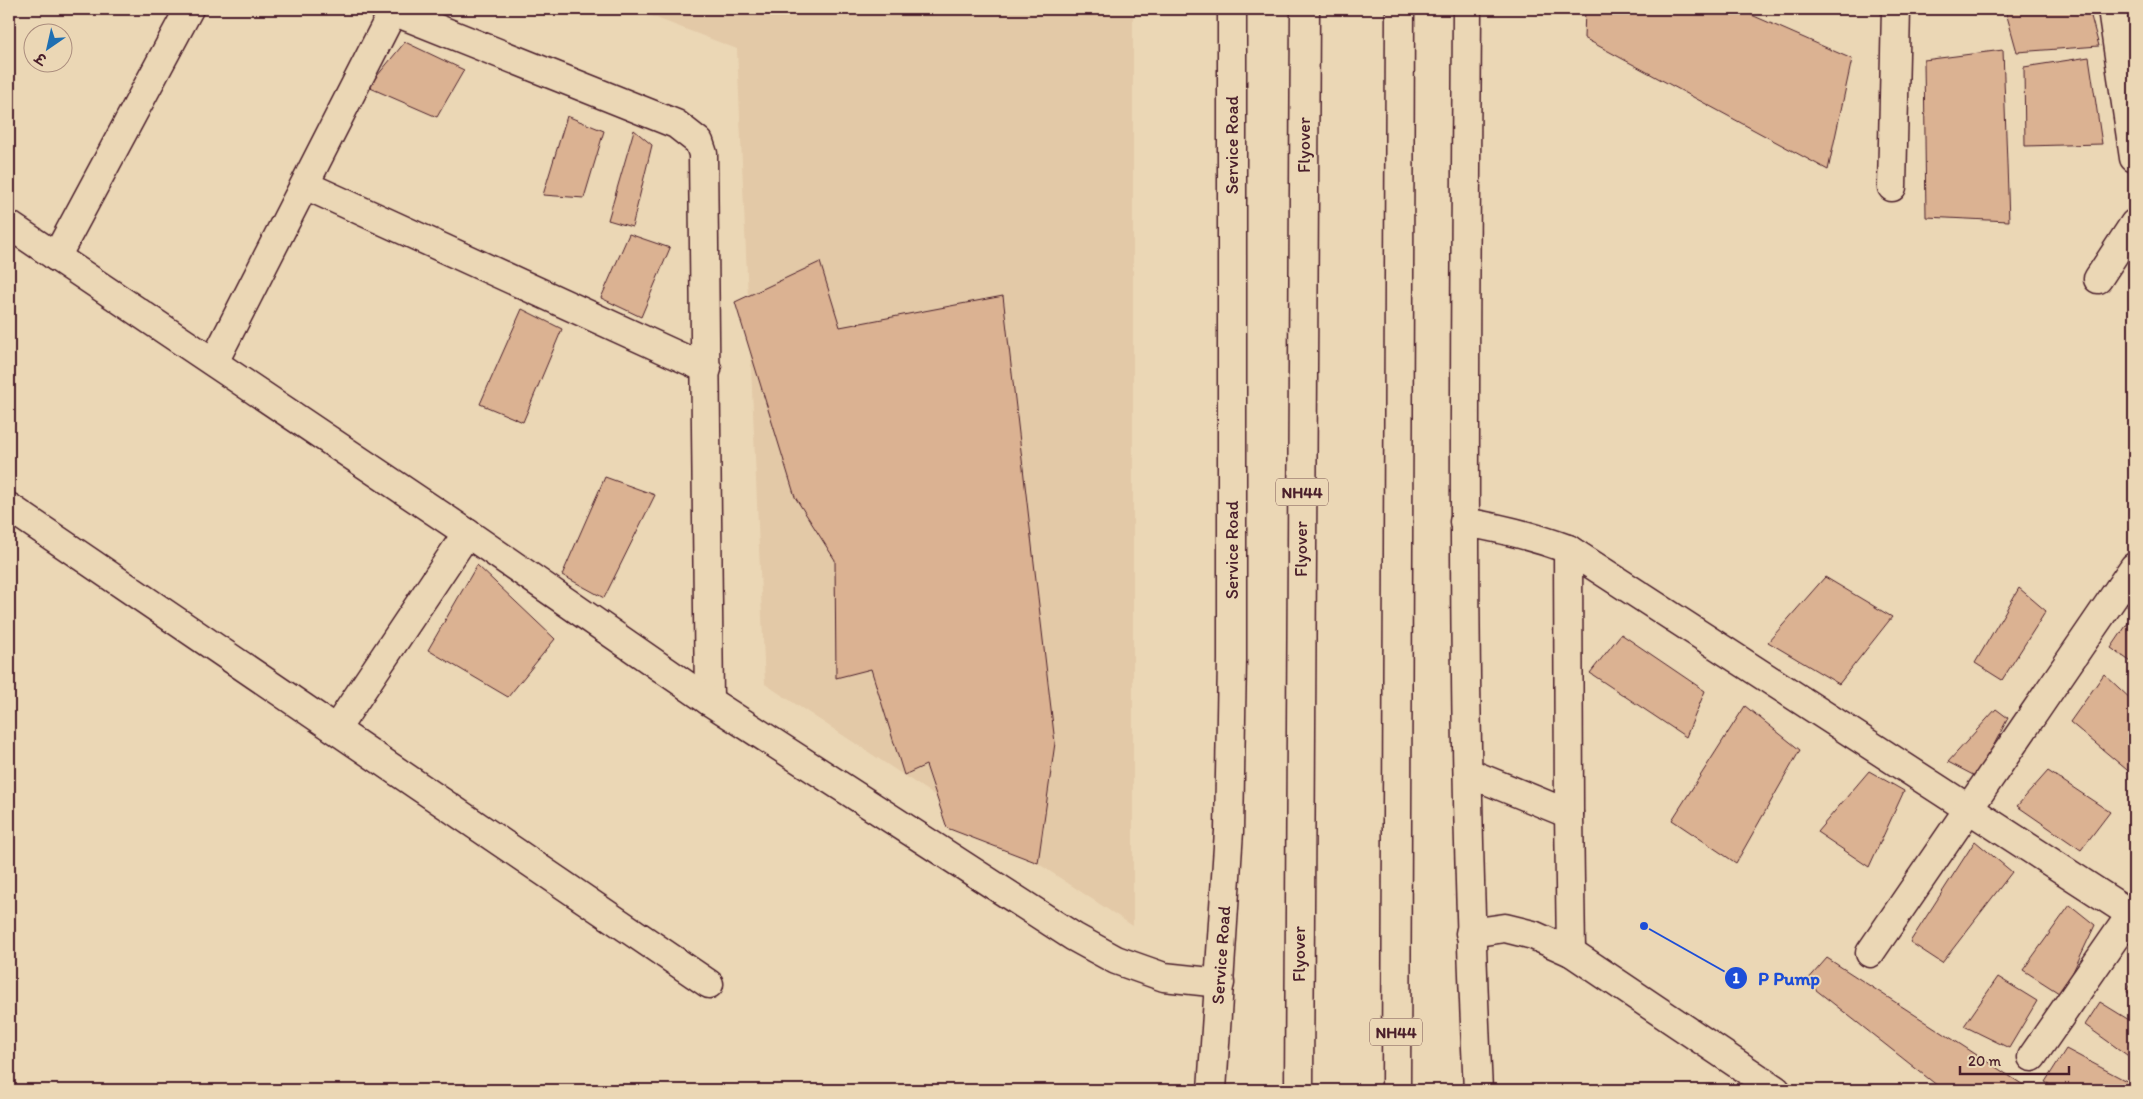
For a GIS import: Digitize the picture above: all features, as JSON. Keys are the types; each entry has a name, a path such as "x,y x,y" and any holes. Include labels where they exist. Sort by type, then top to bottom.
{"main road":[{"path":"56,256 189,9"},
{"name":"Service Road","path":"1212,1090 1229,831 1232,660 1232,9"},
{"name":"Flyover","path":"1299,1090 1305,9"},
{"name":"NH44","path":"1396,1090 1400,9"},
{"path":"1467,9 1464,522 1470,933 1478,1090"},
{"path":"1892,187 1896,9"},
{"path":"2112,9 2134,158"},
{"path":"214,362 305,185 391,10 676,124 699,142 703,154 707,369 709,701"},
{"path":"305,185 707,369"},
{"path":"2098,279 2134,224"},
{"path":"9,225 467,532 709,701 1074,938 1116,960 1164,978 1220,983"},
{"path":"9,507 709,984"},
{"path":"1464,522 1517,532 1568,549 2133,913 2032,1057"},
{"path":"336,729 467,532"},
{"path":"1568,549 1571,952"},
{"path":"1870,953 2134,567"},
{"path":"1469,772 1569,814"},
{"path":"1470,933 1505,928 1533,935 1571,952 1776,1090"}],"shaded area":[{"path":"633,9 1133,9 1133,926 765,684 737,49"}],"building":[{"path":"1585,9 1738,9 1852,59 1828,170 1584,38"},
{"path":"2005,9 2089,9 2099,46 2017,52"},
{"path":"405,42 464,70 437,117 368,87"},
{"path":"2003,50 2009,221 1926,217 1924,60"},
{"path":"2089,57 2102,144 2025,146 2024,67"},
{"path":"567,116 604,131 584,198 543,195"},
{"path":"634,130 652,145 632,227 608,220"},
{"path":"629,234 670,248 641,317 601,298"},
{"path":"820,262 840,327 1003,296 1055,743 1038,863 947,828 926,765 904,775 871,669 836,678 835,560 795,497 735,302"},
{"path":"522,309 562,329 523,422 480,404"},
{"path":"605,477 655,495 604,598 562,575"},
{"path":"477,565 555,639 508,697 428,650"},
{"path":"1825,577 1892,617 1839,684 1768,642"},
{"path":"2019,588 2046,611 2002,680 1975,663"},
{"path":"2132,617 2134,619 2134,664 2111,648"},
{"path":"1621,634 1705,691 1686,737 1590,673"},
{"path":"2104,674 2134,702 2133,775 2070,722"},
{"path":"1745,706 1800,750 1736,863 1672,820"},
{"path":"1996,709 2008,718 1977,777 1948,762"},
{"path":"1869,771 1904,791 1869,867 1817,832"},
{"path":"2048,771 2110,812 2081,850 2017,806"},
{"path":"1975,841 2012,872 1942,963 1910,942"},
{"path":"2070,905 2095,925 2062,995 2023,970"},
{"path":"1827,958 2031,1090 1943,1090 1806,982"},
{"path":"2134,976 2134,996 2127,992"},
{"path":"1998,977 2037,1001 2009,1048 1964,1026"},
{"path":"2100,1002 2134,1023 2134,1060 2085,1025"},
{"path":"2066,1049 2134,1085 2134,1090 2060,1090 2045,1082"}],"place":[{"name":"P Pump","path":"1644,926"}]}
